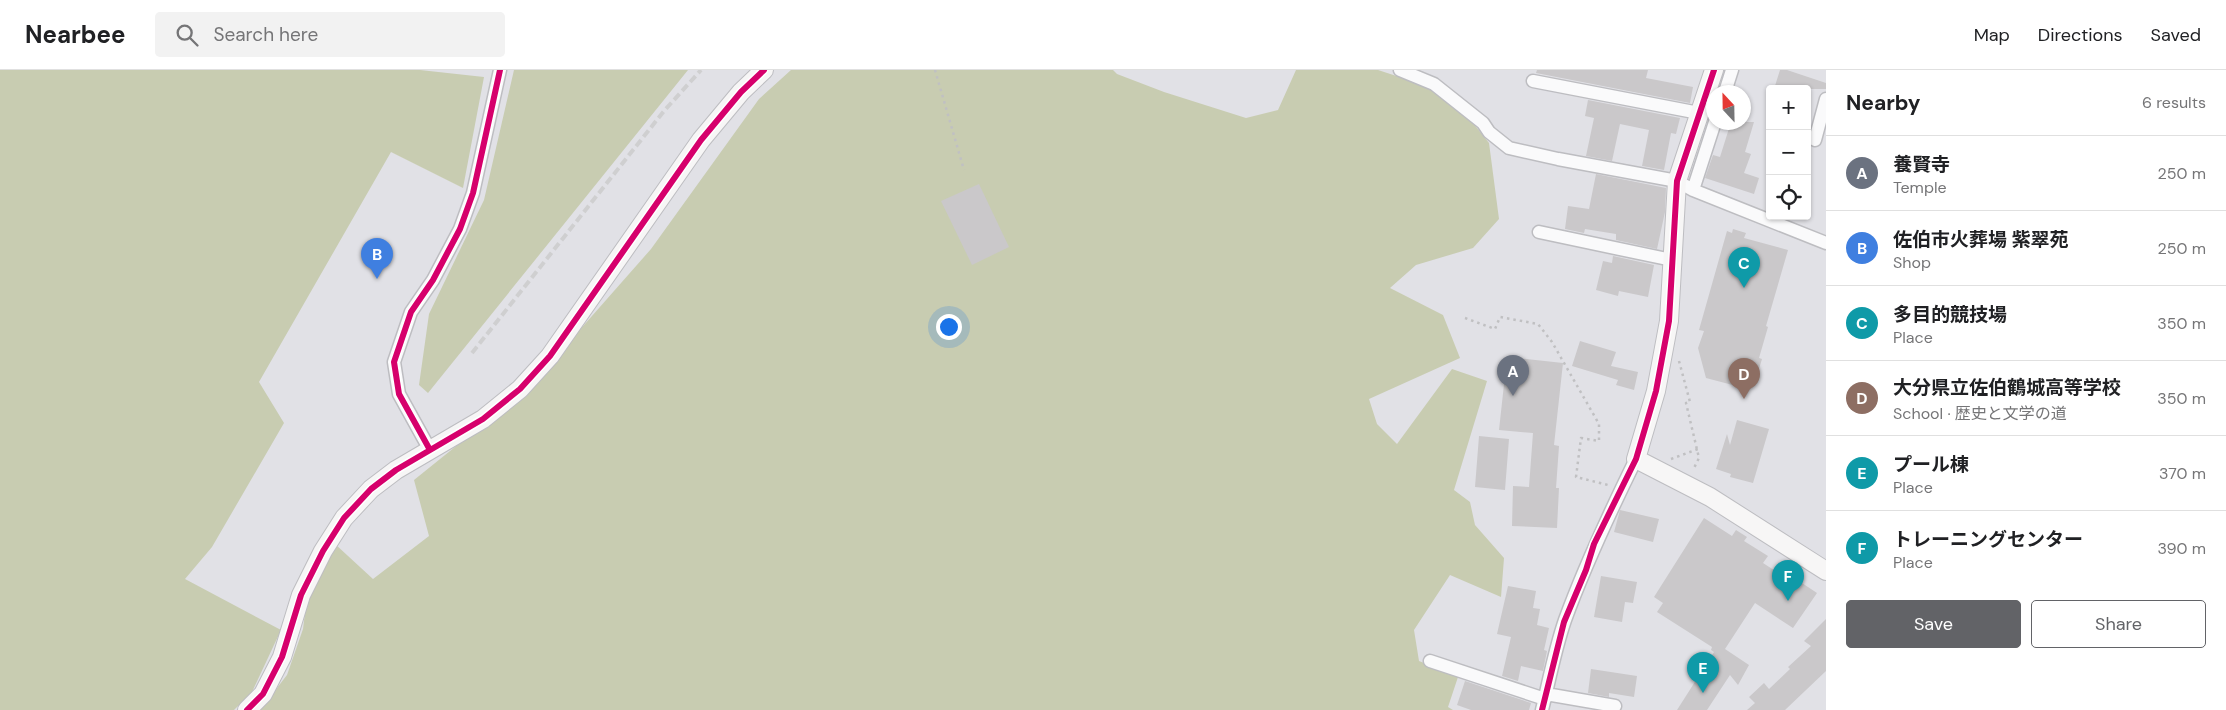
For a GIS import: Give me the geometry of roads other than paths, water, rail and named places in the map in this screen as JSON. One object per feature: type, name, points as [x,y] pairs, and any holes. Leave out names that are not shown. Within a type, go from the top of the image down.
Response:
[{"type":"street","points":[[430,450],[399,394],[394,362],[410,312],[433,280],[460,229],[473,193],[500,70]]},
{"type":"street","points":[[247,710],[263,694],[282,658],[301,594],[322,550],[344,518],[371,489],[430,450],[483,419],[520,389],[550,356],[701,140],[741,92],[764,70]]},
{"type":"street","points":[[1400,70],[1434,84],[1483,123],[1489,132],[1509,148],[1677,181],[1693,190],[1826,243]]},
{"type":"street","points":[[1545,701],[1564,622],[1586,570],[1594,544],[1636,458],[1656,391],[1668,320],[1677,181],[1714,70]]},
{"type":"street","points":[[1727,85],[1732,70]]},
{"type":"street","points":[[1533,80],[1699,113]]},
{"type":"street","points":[[1815,140],[1826,99]]},
{"type":"street","points":[[1693,190],[1712,130]]},
{"type":"street","points":[[1539,232],[1672,260]]},
{"type":"street","points":[[1636,458],[1710,497],[1826,571]]},
{"type":"street","points":[[1430,661],[1545,701],[1615,706]]},
{"type":"railway","points":[[472,353],[664,111],[701,70]]},
{"type":"place","name":"佐伯市火葬場 紫翠苑","points":[[377,279]]},
{"type":"place","name":"多目的競技場","points":[[1744,288]]},
{"type":"place","name":"養賢寺","points":[[1513,396]]},
{"type":"place","name":"大分県立佐伯鶴城高等学校","points":[[1744,399]]},
{"type":"place","name":"トレーニングセンター","points":[[1788,601]]},
{"type":"place","name":"プール棟","points":[[1703,693]]}]
